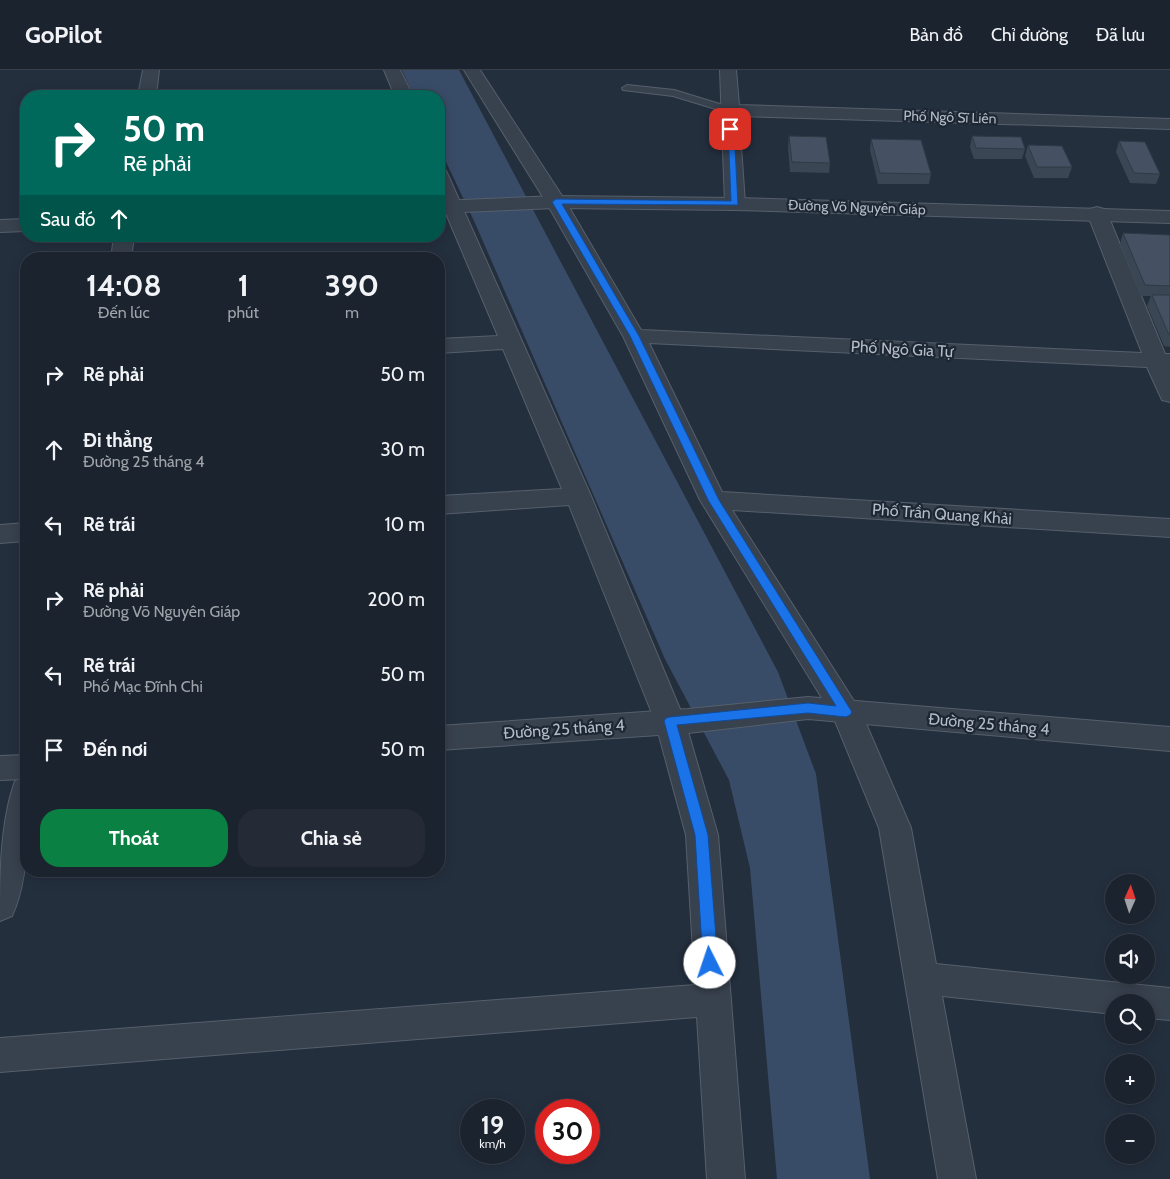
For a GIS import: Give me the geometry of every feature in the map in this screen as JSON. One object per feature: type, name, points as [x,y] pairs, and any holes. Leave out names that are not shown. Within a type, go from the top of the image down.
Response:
[{"type":"street","points":[[148,90],[151,70]]},
{"type":"street","points":[[392,70],[401,90]]},
{"type":"street","points":[[472,70],[550,202],[634,336],[714,500],[846,712],[895,828],[957,1179]]},
{"type":"street","points":[[728,70],[735,204]]},
{"type":"street","name":"Phố Ngô Sĩ Liên","points":[[729,110],[1170,124]]},
{"type":"street","points":[[445,189],[578,496],[679,721],[702,835],[726,1179]]},
{"type":"street","name":"Đường Võ Nguyên Giáp","points":[[452,207],[550,202],[735,204],[1097,213],[1170,217]]},
{"type":"street","points":[[1097,213],[1163,361],[1170,395]]},
{"type":"street","points":[[0,226],[20,225]]},
{"type":"street","name":"Phố Ngô Gia Tự","points":[[634,336],[1163,361]]},
{"type":"street","points":[[445,346],[512,342]]},
{"type":"street","points":[[445,505],[578,496]]},
{"type":"street","name":"Phố Trần Quang Khải","points":[[714,500],[1170,528]]},
{"type":"street","points":[[0,534],[20,532]]},
{"type":"street","name":"Đường 25 tháng 4","points":[[445,738],[679,721],[808,708],[1170,739]]},
{"type":"street","points":[[0,768],[20,767]]},
{"type":"street","points":[[0,906],[20,817]]},
{"type":"street","points":[[922,978],[1170,1004]]},
{"type":"street","points":[[0,1054],[713,1000]]},
{"type":"lane","points":[[628,88],[674,93],[729,110]]},
{"type":"water","points":[[402,70],[459,70],[778,672],[816,774],[870,1179],[777,1179],[750,868],[729,780],[665,659],[475,223],[445,160],[445,90],[411,90]]},
{"type":"building","points":[[789,136],[826,137],[830,163],[792,162]]},
{"type":"building","points":[[972,136],[1021,137],[1025,149],[976,148]]},
{"type":"building","points":[[871,139],[921,140],[931,174],[880,173]]},
{"type":"building","points":[[1119,141],[1145,142],[1160,174],[1134,173]]},
{"type":"building","points":[[1028,145],[1062,146],[1072,167],[1037,167]]},
{"type":"building","points":[[1123,233],[1170,235],[1170,286],[1145,285]]},
{"type":"building","points":[[1152,295],[1170,295],[1170,335],[1169,335]]},
{"type":"route","points":[[710,963],[702,835],[670,721],[688,721],[808,708],[846,712],[714,500],[634,336],[556,202],[735,204],[730,129]]}]
